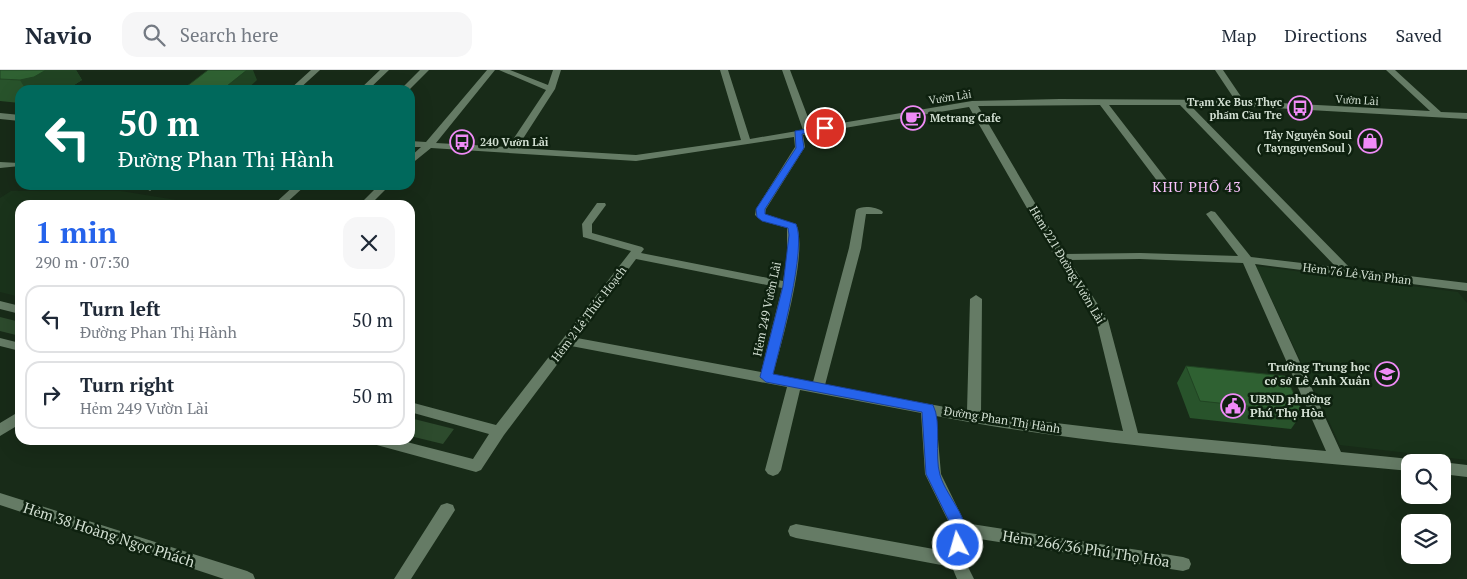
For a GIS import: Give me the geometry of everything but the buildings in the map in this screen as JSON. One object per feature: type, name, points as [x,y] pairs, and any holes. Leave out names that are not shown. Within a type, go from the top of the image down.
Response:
[{"type":"street","points":[[299,85],[316,70]]},
{"type":"street","points":[[368,85],[385,70]]},
{"type":"street","points":[[409,85],[425,70]]},
{"type":"street","points":[[415,158],[428,146],[491,70]]},
{"type":"street","points":[[502,70],[551,89]]},
{"type":"street","points":[[510,151],[551,89],[556,70]]},
{"type":"street","points":[[724,70],[746,142]]},
{"type":"street","points":[[786,70],[803,132]]},
{"type":"street","points":[[1219,70],[1241,103]]},
{"type":"street","points":[[1390,70],[1439,115]]},
{"type":"street","points":[[1102,102],[1165,184]]},
{"type":"street","name":"Vườn Lài","points":[[415,145],[636,158],[746,142],[972,104],[1102,102],[1241,103],[1467,116]]},
{"type":"street","points":[[1183,102],[1349,274]]},
{"type":"street","name":"Hẻm 221 Đường Vườn Lài","points":[[972,104],[1061,257],[1102,320],[1132,438]]},
{"type":"street","points":[[0,116],[15,118]]},
{"type":"street","name":"Hẻm 249 Vườn Lài","points":[[766,377],[788,286],[794,235],[792,226],[766,219],[760,215],[760,209],[800,148],[803,132]]},
{"type":"street","points":[[0,165],[15,165]]},
{"type":"street","points":[[284,200],[295,190]]},
{"type":"street","points":[[369,200],[380,190]]},
{"type":"street","name":"Hẻm 2 Lê Thúc Hoạch","points":[[397,445],[476,466],[499,431],[570,341],[638,249],[588,235],[585,231],[587,224],[602,204]]},
{"type":"street","points":[[818,387],[855,248],[862,210],[878,212]]},
{"type":"street","points":[[1211,214],[1247,260],[1338,459]]},
{"type":"street","points":[[634,256],[788,286]]},
{"type":"street","name":"Hẻm 76 Lê Văn Phan","points":[[1061,257],[1140,256],[1247,260],[1467,287]]},
{"type":"street","points":[[974,418],[976,299]]},
{"type":"street","points":[[0,305],[15,309]]},
{"type":"street","name":"Đường Phan Thị Hành","points":[[570,341],[974,418],[1132,438],[1401,464]]},
{"type":"street","points":[[0,342],[15,346]]},
{"type":"street","points":[[773,470],[795,383]]},
{"type":"street","points":[[415,408],[499,431]]},
{"type":"street","points":[[928,408],[933,474],[960,529],[957,561],[966,579]]},
{"type":"street","points":[[0,432],[15,420]]},
{"type":"street","points":[[1451,469],[1467,470]]},
{"type":"street","name":"Hẻm 38 Hoàng Ngọc Phách","points":[[0,499],[247,579]]},
{"type":"street","points":[[402,579],[447,510]]},
{"type":"street","name":"Hẻm 266/36 Phú Thọ Hòa","points":[[960,529],[1182,564]]},
{"type":"street","points":[[796,531],[957,561]]},
{"type":"shaded area","points":[[11,191],[121,191],[176,200],[15,200],[15,296],[0,292],[0,198]]},
{"type":"shaded area","name":"Trường Trung học cơ sở Lê Anh Xuân","points":[[1256,266],[1458,292],[1467,303],[1467,460],[1451,458],[1451,454],[1416,454],[1340,445]]},
{"type":"shaded area","points":[[0,317],[15,321],[15,335],[0,331]]},
{"type":"shaded area","points":[[415,419],[454,429],[443,444],[415,437]]},
{"type":"place","name":"Trạm Xe Bus Thực phẩm Cầu Tre","points":[[1300,108]]},
{"type":"place","name":"Metrang Cafe","points":[[913,118]]},
{"type":"place","name":"Tây Nguyên Soul ( TaynguyenSoul )","points":[[1370,141]]},
{"type":"place","name":"240 Vườn Lài","points":[[462,142]]},
{"type":"place","name":"Trường Trung học cơ sở Lê Anh Xuân","points":[[1387,374]]},
{"type":"place","name":"UBND phường Phú Thọ Hòa","points":[[1233,406]]},
{"type":"district","name":"KHU PHỐ 43","points":[[1197,187]]},
{"type":"route","points":[[825,128],[798,132],[800,148],[760,209],[760,215],[766,219],[790,224],[794,235],[788,286],[766,377],[928,408],[933,474],[960,529],[958,545]]}]
